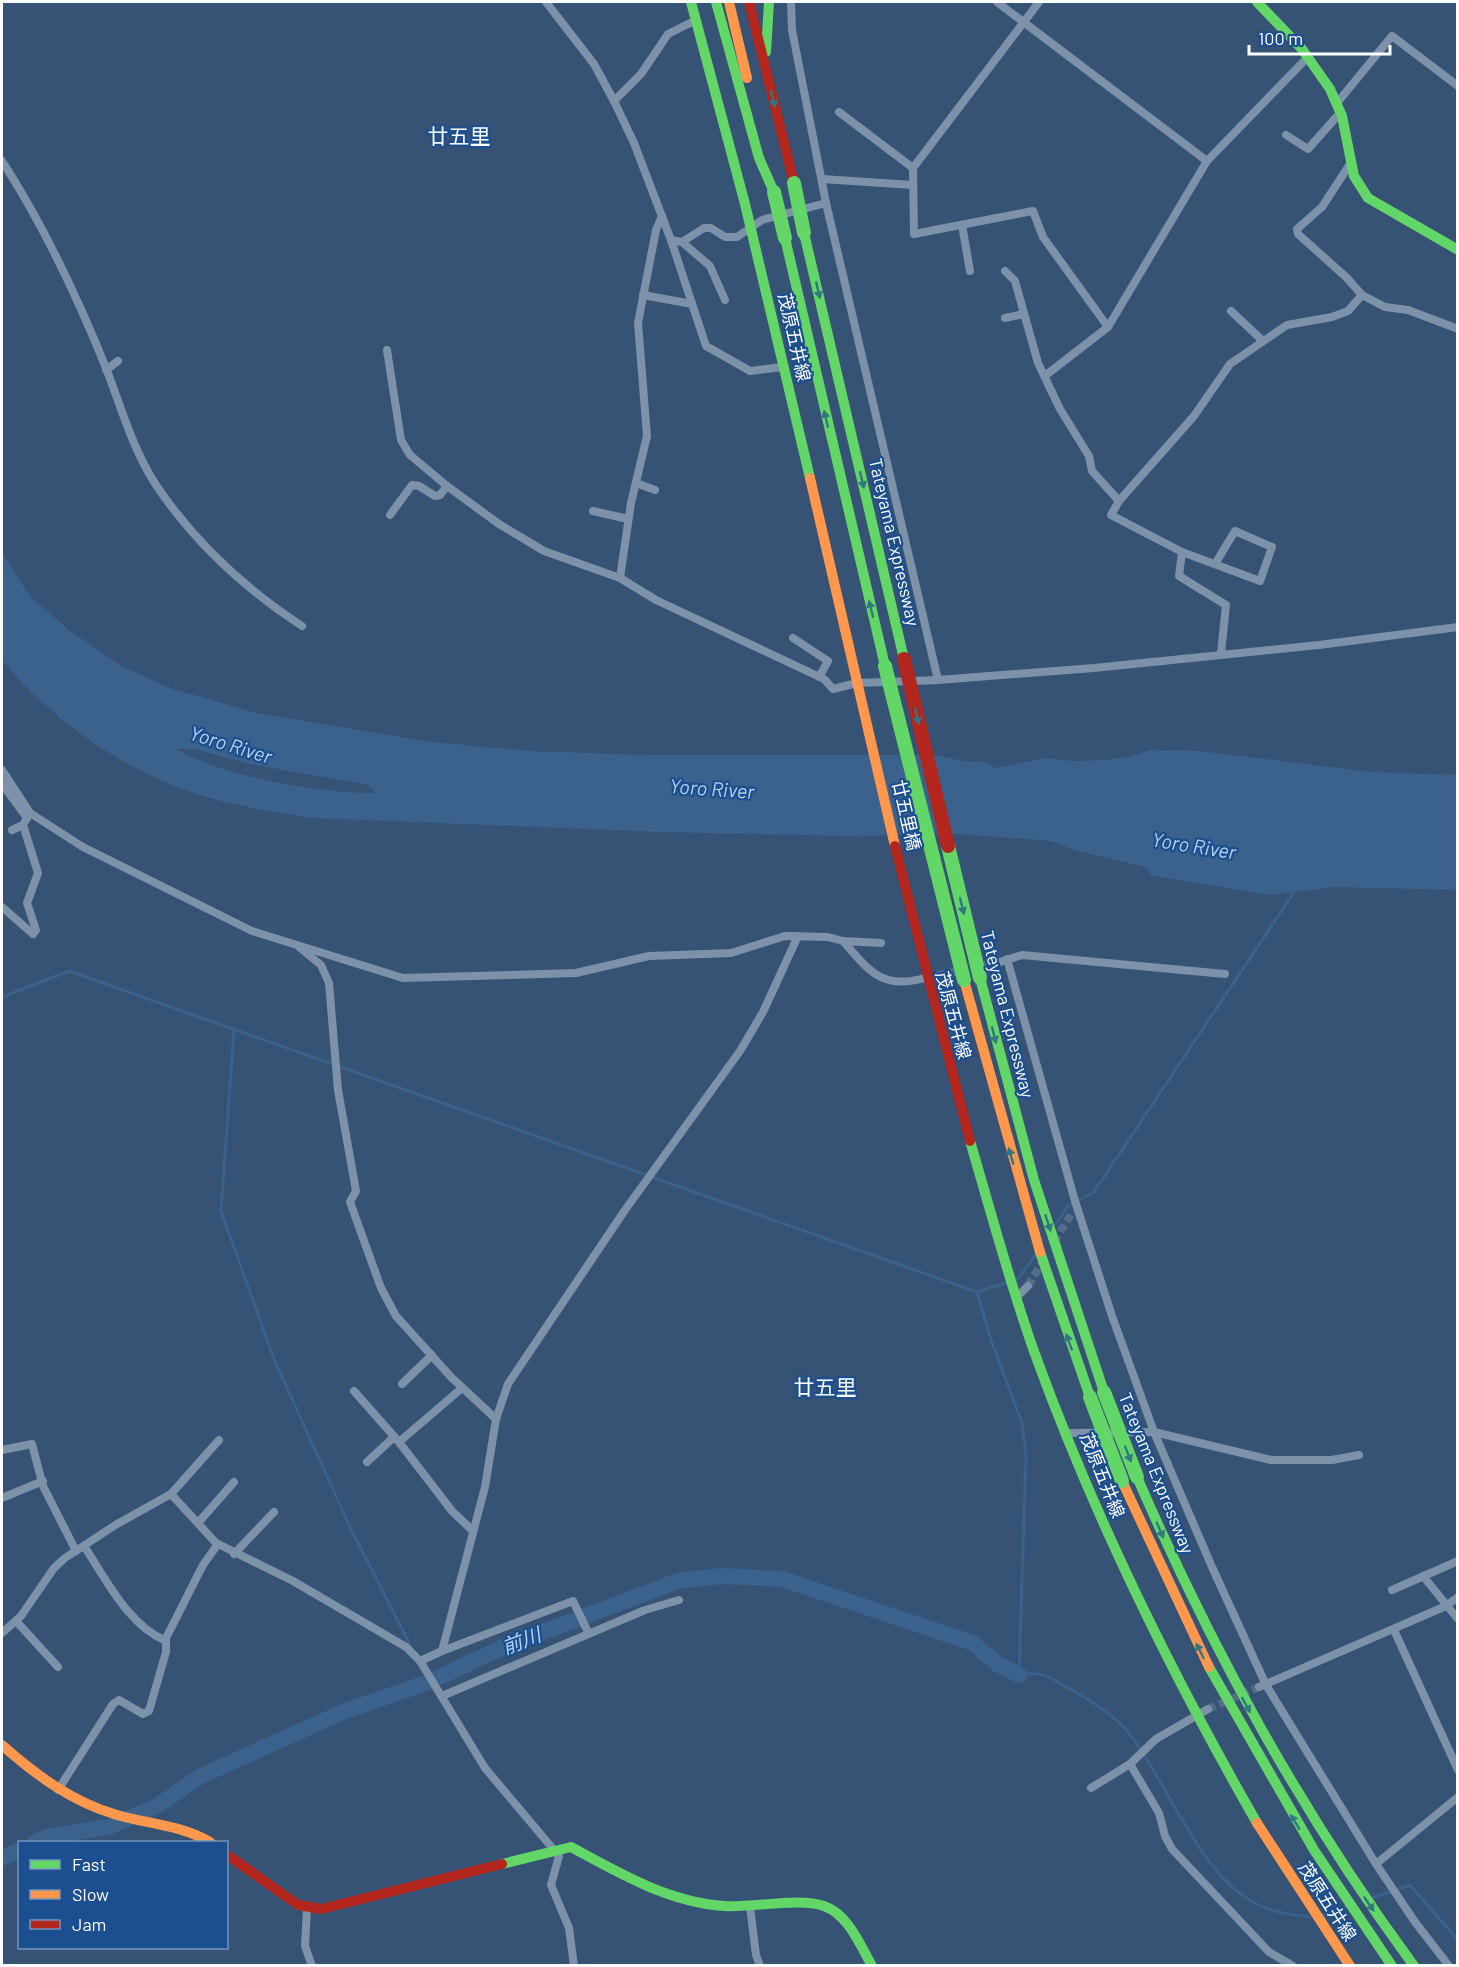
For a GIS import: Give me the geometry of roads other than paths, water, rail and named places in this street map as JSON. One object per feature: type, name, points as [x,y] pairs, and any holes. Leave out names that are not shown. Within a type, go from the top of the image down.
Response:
[{"type":"main road","name":"茂原五井線","points":[[691,2],[751,228],[857,683]]},
{"type":"main road","points":[[716,2],[759,159],[774,192]]},
{"type":"main road","name":"Tateyama Expressway","points":[[729,2],[885,666],[964,980],[1019,1186],[1065,1332],[1122,1481],[1170,1591],[1233,1716],[1268,1779],[1338,1888],[1392,1965]]},
{"type":"main road","name":"Tateyama Expressway","points":[[749,2],[794,183],[980,978],[1034,1180],[1104,1392],[1137,1476],[1185,1586],[1232,1679],[1282,1769],[1350,1878],[1414,1965]]},
{"type":"main road","points":[[764,62],[768,2]]},
{"type":"main road","points":[[1257,2],[1307,58],[1339,108],[1354,180],[1368,198],[1458,250]]},
{"type":"main road","name":"廿五里橋","points":[[857,683],[921,956]]},
{"type":"main road","name":"茂原五井線","points":[[921,956],[972,1150],[1040,1368],[1118,1560],[1305,1902],[1350,1965]]},
{"type":"main road","points":[[2,1745],[30,1771],[80,1802],[116,1814],[179,1828],[208,1841]]},
{"type":"main road","points":[[228,1855],[281,1895],[307,1908],[348,1904],[385,1892],[571,1847],[626,1877],[700,1903],[750,1907],[807,1903],[825,1906],[837,1915],[850,1930],[872,1965]]},
{"type":"street","points":[[546,2],[594,64],[630,134],[671,240],[706,346],[750,371],[783,367]]},
{"type":"street","points":[[790,2],[792,30],[826,203],[938,680]]},
{"type":"street","points":[[997,2],[1207,161]]},
{"type":"street","points":[[1039,2],[913,168],[914,234],[1033,212],[1043,237],[1108,327]]},
{"type":"street","points":[[614,101],[641,74],[668,34],[696,20]]},
{"type":"street","points":[[1286,135],[1308,149],[1392,36],[1458,86]]},
{"type":"street","points":[[1046,375],[1108,327],[1207,161],[1307,58]]},
{"type":"street","points":[[839,112],[913,168]]},
{"type":"street","points":[[2,161],[57,256],[150,474],[177,513],[225,568],[268,604],[302,626]]},
{"type":"street","points":[[1350,164],[1322,207],[1296,229],[1362,295],[1385,307],[1408,310],[1458,329]]},
{"type":"street","points":[[822,179],[913,185]]},
{"type":"street","points":[[682,242],[704,228],[711,228],[732,238],[762,220],[826,203]]},
{"type":"street","points":[[620,578],[628,519],[647,436],[638,323],[656,230],[662,216]]},
{"type":"street","points":[[962,225],[970,271]]},
{"type":"street","points":[[671,240],[682,242],[710,266],[725,300]]},
{"type":"street","points":[[1005,271],[1015,281],[1038,363],[1046,375],[1060,409],[1089,456],[1092,471],[1119,501]]},
{"type":"street","points":[[642,295],[692,304]]},
{"type":"street","points":[[1215,564],[1235,531],[1272,547],[1260,581],[1182,552],[1111,515],[1119,501],[1194,416],[1230,363],[1287,325],[1332,317],[1348,311],[1362,295]]},
{"type":"street","points":[[1231,311],[1263,341]]},
{"type":"street","points":[[1005,318],[1024,314]]},
{"type":"street","points":[[387,350],[401,440],[410,455],[447,486],[499,524],[544,551],[620,578],[656,600],[819,676],[833,689],[857,683],[938,680],[1094,668],[1221,653],[1319,645],[1458,627]]},
{"type":"street","points":[[106,370],[118,361]]},
{"type":"street","points":[[636,483],[655,490]]},
{"type":"street","points":[[390,515],[412,486],[419,486],[435,496],[440,495],[447,486]]},
{"type":"street","points":[[593,511],[628,519]]},
{"type":"street","points":[[1182,552],[1179,576],[1226,604],[1221,653]]},
{"type":"street","points":[[793,638],[828,661],[819,676]]},
{"type":"street","points":[[2,770],[27,818],[38,873],[27,903],[36,930],[33,934],[2,907]]},
{"type":"street","points":[[2,784],[27,818],[252,931],[392,975],[423,978],[576,973],[649,956],[731,953],[774,939],[798,936],[881,943]]},
{"type":"street","points":[[12,830],[27,818]]},
{"type":"street","points":[[442,1651],[485,1487],[496,1419],[508,1383],[625,1209],[740,1051],[763,1012],[798,936]]},
{"type":"street","points":[[843,941],[872,974],[890,982],[925,978]]},
{"type":"street","points":[[296,945],[321,965],[329,983],[338,1090],[356,1191],[350,1202],[386,1297],[396,1316],[462,1388],[496,1419]]},
{"type":"street","points":[[1226,974],[1022,955],[1003,960],[1075,1209],[1112,1316],[1154,1432],[1263,1686],[1376,1864],[1415,1922],[1449,1965]]},
{"type":"street","points":[[1017,1297],[1028,1286]]},
{"type":"street","points":[[402,1384],[432,1355]]},
{"type":"street","points":[[367,1462],[462,1388]]},
{"type":"street","points":[[354,1391],[397,1439],[452,1511],[473,1531]]},
{"type":"street","points":[[1067,1433],[1154,1432],[1271,1460],[1332,1460],[1359,1455]]},
{"type":"street","points":[[2,1633],[16,1621],[46,1583],[54,1568],[80,1548],[171,1494],[219,1440]]},
{"type":"street","points":[[2,1450],[32,1444],[43,1481],[80,1548],[132,1614],[150,1632],[166,1641]]},
{"type":"street","points":[[2,1498],[43,1481]]},
{"type":"street","points":[[198,1523],[234,1482]]},
{"type":"street","points":[[171,1494],[218,1544],[234,1554],[293,1581],[399,1642],[420,1661],[485,1768],[559,1856],[551,1885],[569,1928],[574,1965]]},
{"type":"street","points":[[234,1554],[274,1512]]},
{"type":"street","points":[[58,1790],[113,1704],[119,1700],[143,1714],[149,1711],[166,1652],[166,1641],[203,1565],[218,1544]]},
{"type":"street","points":[[1392,1590],[1458,1561]]},
{"type":"street","points":[[1423,1576],[1458,1619]]},
{"type":"street","points":[[1263,1686],[1394,1630],[1446,1606],[1458,1597]]},
{"type":"street","points":[[442,1696],[645,1610],[679,1600]]},
{"type":"street","points":[[420,1661],[573,1601],[588,1632]]},
{"type":"street","points":[[16,1621],[58,1667]]},
{"type":"street","points":[[1394,1630],[1458,1770]]},
{"type":"street","points":[[1091,1788],[1130,1764],[1155,1739],[1202,1713]]},
{"type":"street","points":[[1130,1764],[1159,1813],[1165,1836],[1172,1849],[1269,1952],[1293,1965]]},
{"type":"street","points":[[1376,1864],[1458,1797]]},
{"type":"street","points":[[750,1907],[756,1955],[760,1965]]},
{"type":"street","points":[[307,1908],[305,1946],[312,1965]]},
{"type":"water","name":"Yoro River","points":[[2,553],[30,596],[69,630],[123,667],[173,689],[256,713],[424,741],[529,751],[649,755],[933,755],[969,762],[982,761],[996,768],[1045,758],[1074,761],[1104,760],[1130,757],[1150,750],[1199,751],[1373,772],[1457,775],[1457,890],[1334,887],[1271,895],[1152,876],[1145,867],[1074,850],[1051,841],[959,834],[849,836],[660,832],[298,816],[196,794],[141,771],[65,722],[21,682],[2,660]],"holes":[[[176,749],[198,750],[250,764],[368,785],[375,793],[327,790],[272,782],[219,768]]]},
{"type":"waterway","points":[[1055,1225],[1069,1205],[1094,1192],[1296,889]]},
{"type":"waterway","points":[[2,997],[69,971],[977,1292],[1009,1282]]},
{"type":"waterway","points":[[234,1030],[221,1211],[274,1359],[349,1525],[411,1647]]},
{"type":"waterway","points":[[1015,1280],[1019,1278],[1035,1255]]},
{"type":"waterway","points":[[977,1292],[991,1340],[1022,1423],[1026,1455],[1019,1675],[1035,1674],[1051,1678],[1093,1703],[1122,1725],[1156,1774],[1199,1847],[1232,1887],[1251,1901],[1266,1908],[1312,1917]]},
{"type":"waterway","name":"前川","points":[[38,1841],[50,1836],[109,1827],[157,1806],[201,1776],[345,1711],[429,1682],[501,1648],[678,1581],[721,1576],[782,1579],[973,1643],[997,1664],[1019,1675]]},
{"type":"waterway","name":"前川","points":[[2,1858],[18,1851]]},
{"type":"waterway","points":[[1372,1898],[1410,1885],[1458,1940]]},
{"type":"waterway","points":[[1319,1917],[1346,1907]]},
{"type":"tunnel","points":[[925,978],[1000,962]]},
{"type":"tunnel","points":[[1054,1242],[1073,1211]]},
{"type":"tunnel","points":[[1028,1286],[1043,1261]]},
{"type":"tunnel","points":[[1208,1709],[1259,1687]]},
{"type":"district","name":"廿五里","points":[[459,135]]},
{"type":"district","name":"廿五里","points":[[825,1386]]}]
